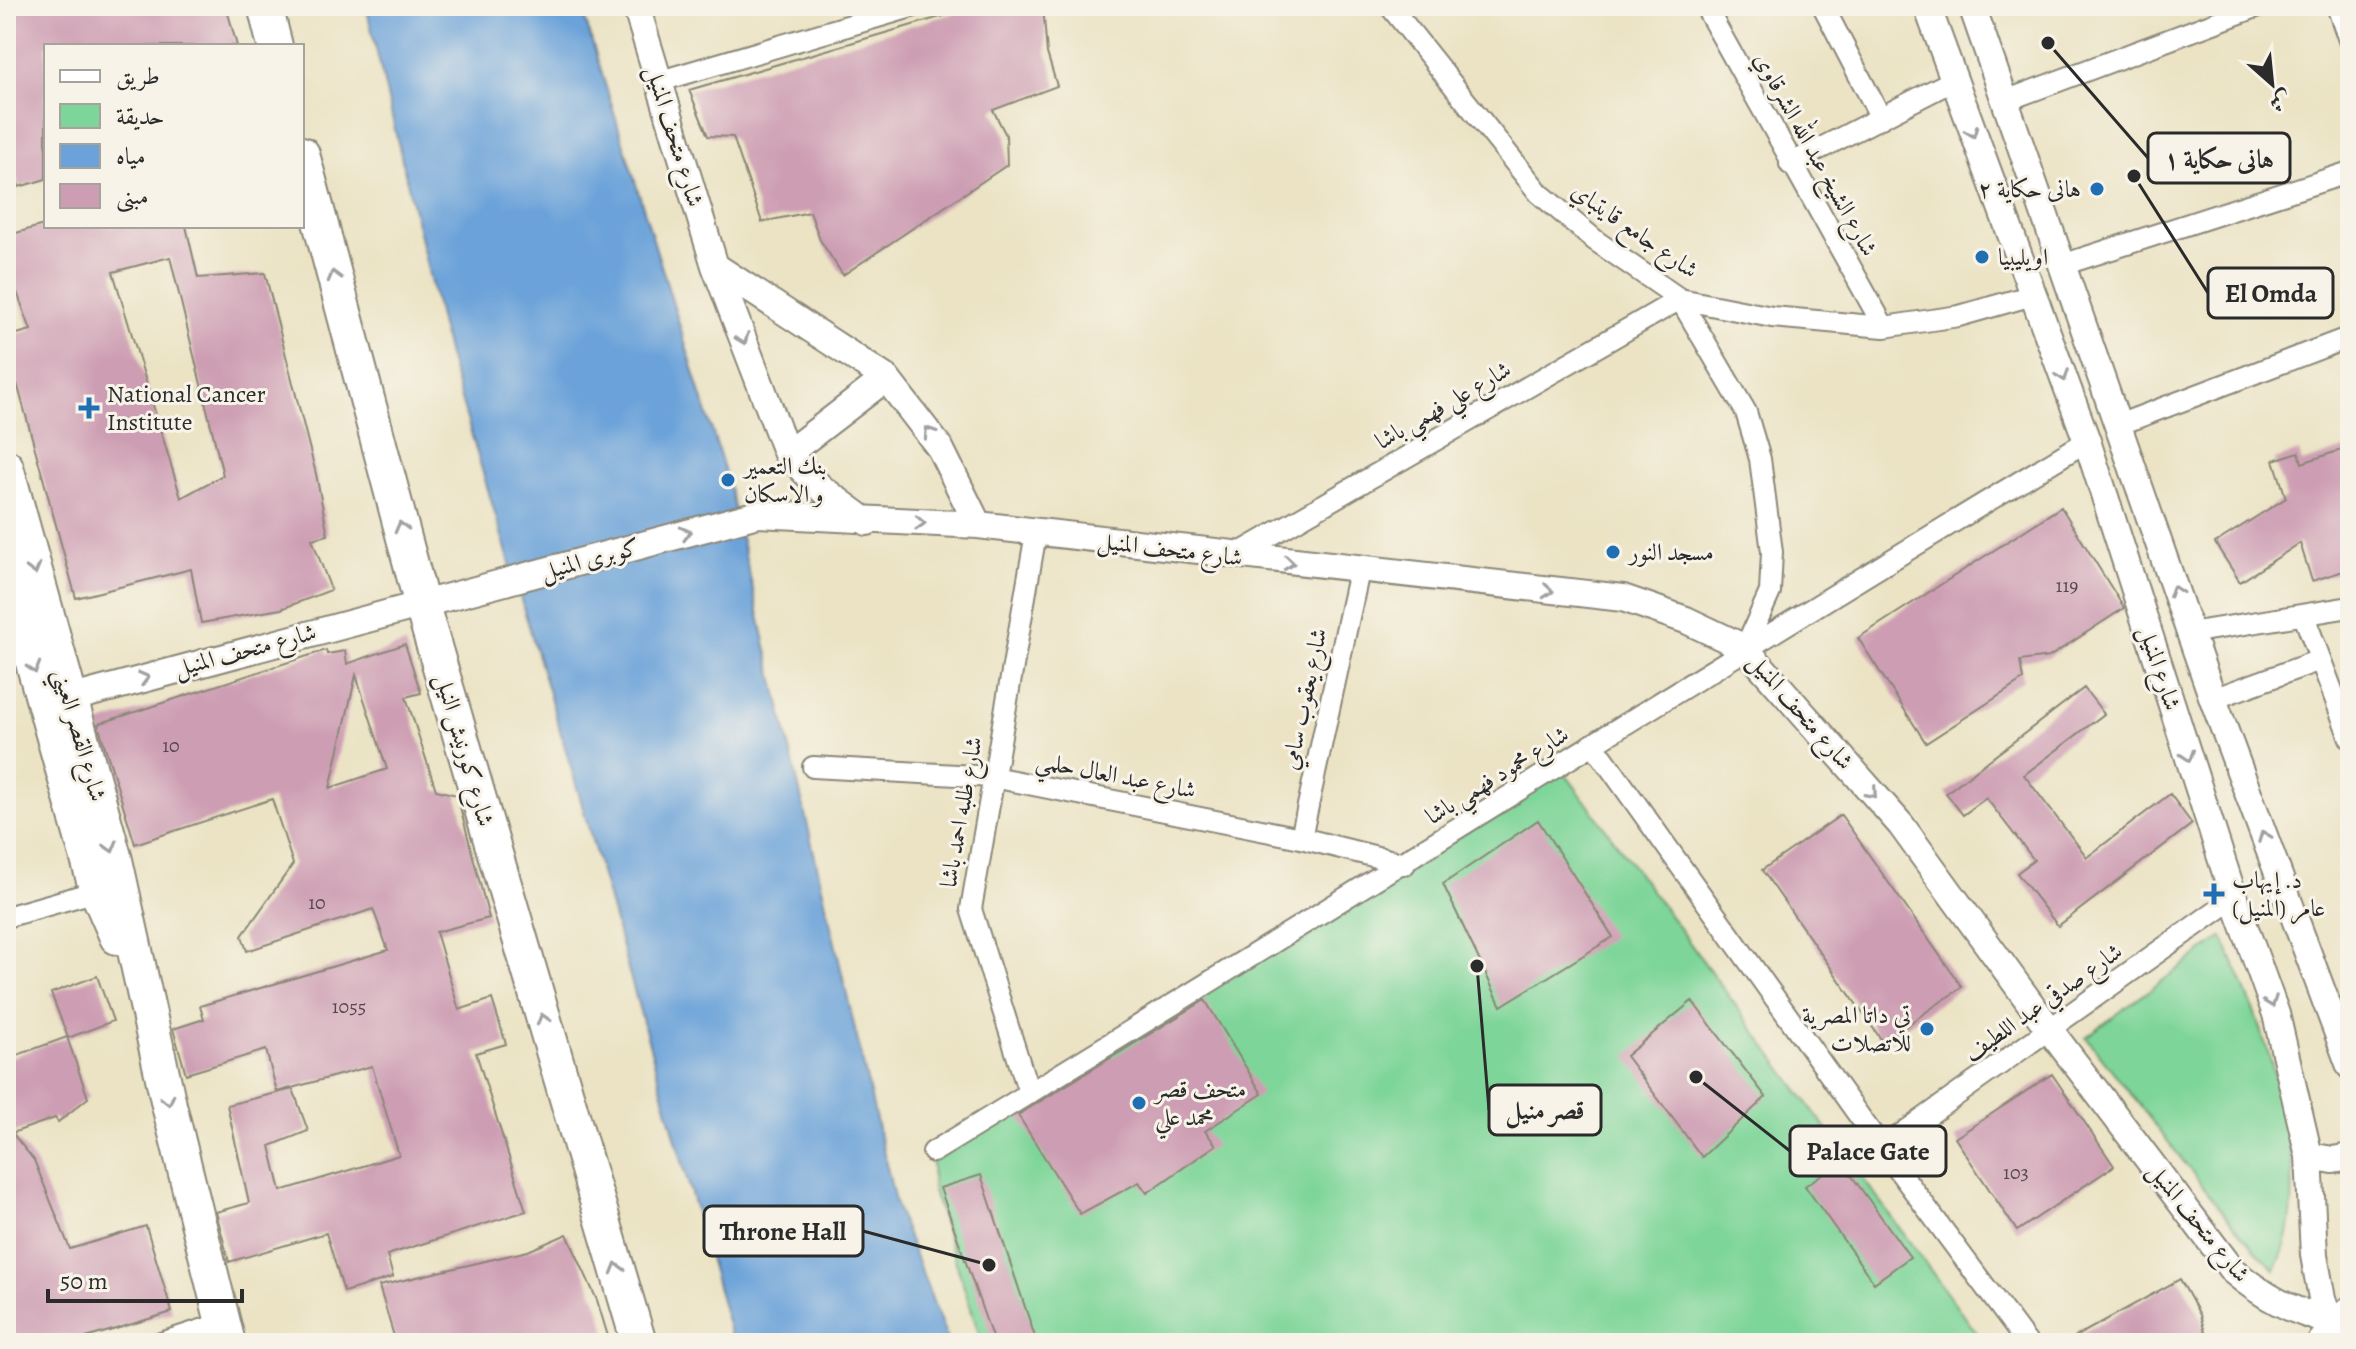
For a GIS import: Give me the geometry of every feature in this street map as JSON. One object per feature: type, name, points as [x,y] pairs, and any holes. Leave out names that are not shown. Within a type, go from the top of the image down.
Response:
[{"type":"highway","points":[[265,6],[274,44]]},
{"type":"highway","name":"شارع كورنيش النيل","points":[[304,162],[421,602],[639,1343]]},
{"type":"highway","name":"شارع القصر العيني","points":[[6,467],[115,860],[146,1005],[225,1333]]},
{"type":"highway","name":"شارع القصر العيني","points":[[6,568],[97,891],[146,1005]]},
{"type":"street","name":"شارع متحف المنيل","points":[[636,6],[715,266],[787,454],[821,488],[867,522]]},
{"type":"street","points":[[657,82],[915,6]]},
{"type":"street","name":"شارع جامع قايتباي","points":[[1390,6],[1539,193],[1596,241],[1680,299],[1772,317],[1884,327],[1959,316],[2033,295]]},
{"type":"street","name":"شارع الشيخ عبد الله الشرقاوي","points":[[1705,6],[1790,164],[1884,327]]},
{"type":"street","points":[[1823,6],[1881,118]]},
{"type":"street","name":"شارع المنيل","points":[[1927,6],[1952,81],[2087,441],[2234,898],[2276,1014],[2309,1156],[2314,1255],[2335,1330]]},
{"type":"street","name":"شارع المنيل","points":[[1972,6],[2189,633],[2350,1066]]},
{"type":"street","points":[[2005,101],[2259,6]]},
{"type":"street","points":[[2337,6],[2349,34]]},
{"type":"street","points":[[1790,164],[1952,81]]},
{"type":"street","points":[[2062,265],[2350,172]]},
{"type":"street","points":[[715,266],[886,378],[940,448],[978,525]]},
{"type":"street","points":[[1680,299],[1746,412],[1760,459],[1772,552],[1770,592],[1745,648]]},
{"type":"street","name":"شارع علي فهمي باشا","points":[[1233,557],[1680,299]]},
{"type":"street","points":[[2118,425],[2350,337]]},
{"type":"street","points":[[787,454],[886,378]]},
{"type":"street","name":"شارع محمود فهمي باشا","points":[[933,1152],[1405,864],[1745,648],[2087,441]]},
{"type":"street","name":"شارع متحف المنيل","points":[[758,514],[867,522],[978,525],[1233,557],[1623,598],[1686,620],[1745,648],[1901,825],[2049,1029],[2233,1271],[2272,1300],[2335,1330]]},
{"type":"street","name":"كوبرى المنيل","points":[[421,602],[758,514]]},
{"type":"street","name":"شارع طلبه احمد باشا","points":[[1029,1093],[971,909],[1036,533]]},
{"type":"street","name":"شارع يعقوب سامي","points":[[1301,838],[1359,571]]},
{"type":"street","name":"شارع متحف المنيل","points":[[69,699],[421,602]]},
{"type":"street","points":[[2189,633],[2350,607]]},
{"type":"street","points":[[2304,616],[2350,738]]},
{"type":"street","points":[[2213,699],[2320,660]]},
{"type":"street","points":[[1594,745],[1882,1148],[2027,1343]]},
{"type":"street","name":"شارع عبد العال حلمي","points":[[813,767],[993,777],[1301,838],[1405,864]]},
{"type":"street","points":[[6,917],[97,891]]},
{"type":"street","name":"شارع صدقي عبد اللطيف","points":[[1882,1148],[2234,898]]},
{"type":"street","points":[[2309,1156],[2333,1160],[2350,1157]]},
{"type":"street","points":[[161,1343],[225,1333]]},
{"type":"green space","points":[[1564,772],[1984,1343],[982,1343],[933,1191],[932,1159]]},
{"type":"green space","points":[[2222,937],[2269,1056],[2282,1102],[2290,1148],[2292,1193],[2288,1234],[2275,1270],[2242,1236],[2086,1037]]},
{"type":"water","points":[[366,6],[581,6],[728,482],[896,1206],[949,1343],[733,1343],[579,794],[448,356]]},
{"type":"building","points":[[13,6],[226,6],[236,44],[44,44],[44,180],[19,187],[6,141],[6,37]]},
{"type":"building","points":[[978,6],[1043,6],[1047,53],[1057,86],[993,110],[1006,135],[1007,165],[843,275],[820,240],[810,212],[762,222],[733,137],[708,136],[689,90]]},
{"type":"building","name":"National Cancer Institute","points":[[40,226],[186,228],[198,278],[265,273],[316,474],[328,535],[312,539],[331,590],[281,609],[201,623],[191,569],[76,598],[6,343],[6,337],[31,330],[6,262],[6,236]],"holes":[[[170,257],[223,475],[181,498],[113,272]]]},
{"type":"building","points":[[2350,447],[2350,569],[2312,581],[2300,543],[2240,582],[2215,543],[2286,498],[2274,460],[2299,452],[2302,463]]},
{"type":"building","points":[[2061,507],[2124,608],[2049,657],[2020,661],[2023,680],[1926,743],[1858,638]]},
{"type":"building","points":[[405,644],[421,693],[406,697],[436,790],[457,795],[489,918],[436,932],[459,1010],[492,999],[506,1044],[476,1053],[526,1211],[387,1255],[393,1277],[344,1292],[326,1233],[229,1262],[216,1212],[249,1203],[227,1105],[293,1089],[308,1131],[270,1146],[281,1191],[399,1155],[372,1066],[277,1092],[266,1050],[186,1074],[173,1029],[204,1019],[200,1006],[388,950],[373,909],[247,951],[242,936],[293,864],[272,799],[135,844],[98,724],[326,650],[327,654],[345,651],[347,664]],"holes":[[[356,675],[387,769],[330,788]]]},
{"type":"building","points":[[2084,688],[2104,714],[2024,775],[2087,857],[2170,794],[2192,824],[2058,926],[2017,873],[2034,860],[1986,798],[1963,815],[1946,793]]},
{"type":"building","points":[[1841,815],[1962,987],[1883,1042],[1762,870]]},
{"type":"building","points":[[1538,820],[1613,937],[1501,1006],[1443,884]]},
{"type":"building","points":[[97,976],[113,1021],[68,1038],[51,993]]},
{"type":"building","name":"متحف قصر محمد علي","points":[[1205,1000],[1262,1094],[1205,1131],[1216,1145],[1147,1193],[1139,1182],[1080,1214],[1018,1115]]},
{"type":"building","points":[[1692,1001],[1766,1097],[1702,1157],[1626,1056]]},
{"type":"building","points":[[67,1037],[88,1098],[58,1122],[55,1118],[12,1133],[34,1160],[70,1249],[146,1226],[172,1312],[86,1338],[88,1343],[10,1343],[6,1332],[6,1059]]},
{"type":"building","points":[[2052,1074],[2114,1166],[2017,1231],[1955,1138]]},
{"type":"building","points":[[1841,1161],[1910,1257],[1874,1283],[1805,1186]]},
{"type":"building","points":[[981,1175],[1037,1343],[994,1343],[940,1188]]},
{"type":"building","points":[[567,1234],[597,1300],[610,1343],[396,1343],[379,1286],[528,1251]]},
{"type":"building","points":[[2180,1279],[2200,1315],[2208,1343],[2064,1343]]},
{"type":"place","name":"هانى حكاية ١","points":[[2048,43]]},
{"type":"place","name":"El Omda","points":[[2134,176]]},
{"type":"place","name":"هانى حكاية ٢","points":[[2097,189]]},
{"type":"place","name":"اويليبيا","points":[[1982,257]]},
{"type":"place","name":"National Cancer Institute","points":[[89,408]]},
{"type":"place","name":"بنك التعمير و الاسكان","points":[[728,480]]},
{"type":"place","name":"مسجد النور","points":[[1613,552]]},
{"type":"place","name":"د. إيهاب عامر (المنيل)","points":[[2214,894]]},
{"type":"place","name":"قصر منيل","points":[[1477,966]]},
{"type":"place","name":"تي داتا المصرية للاتصلات","points":[[1927,1029]]},
{"type":"place","name":"Palace Gate","points":[[1696,1077]]},
{"type":"place","name":"متحف قصر محمد علي","points":[[1139,1103]]},
{"type":"place","name":"Throne Hall","points":[[989,1265]]}]
